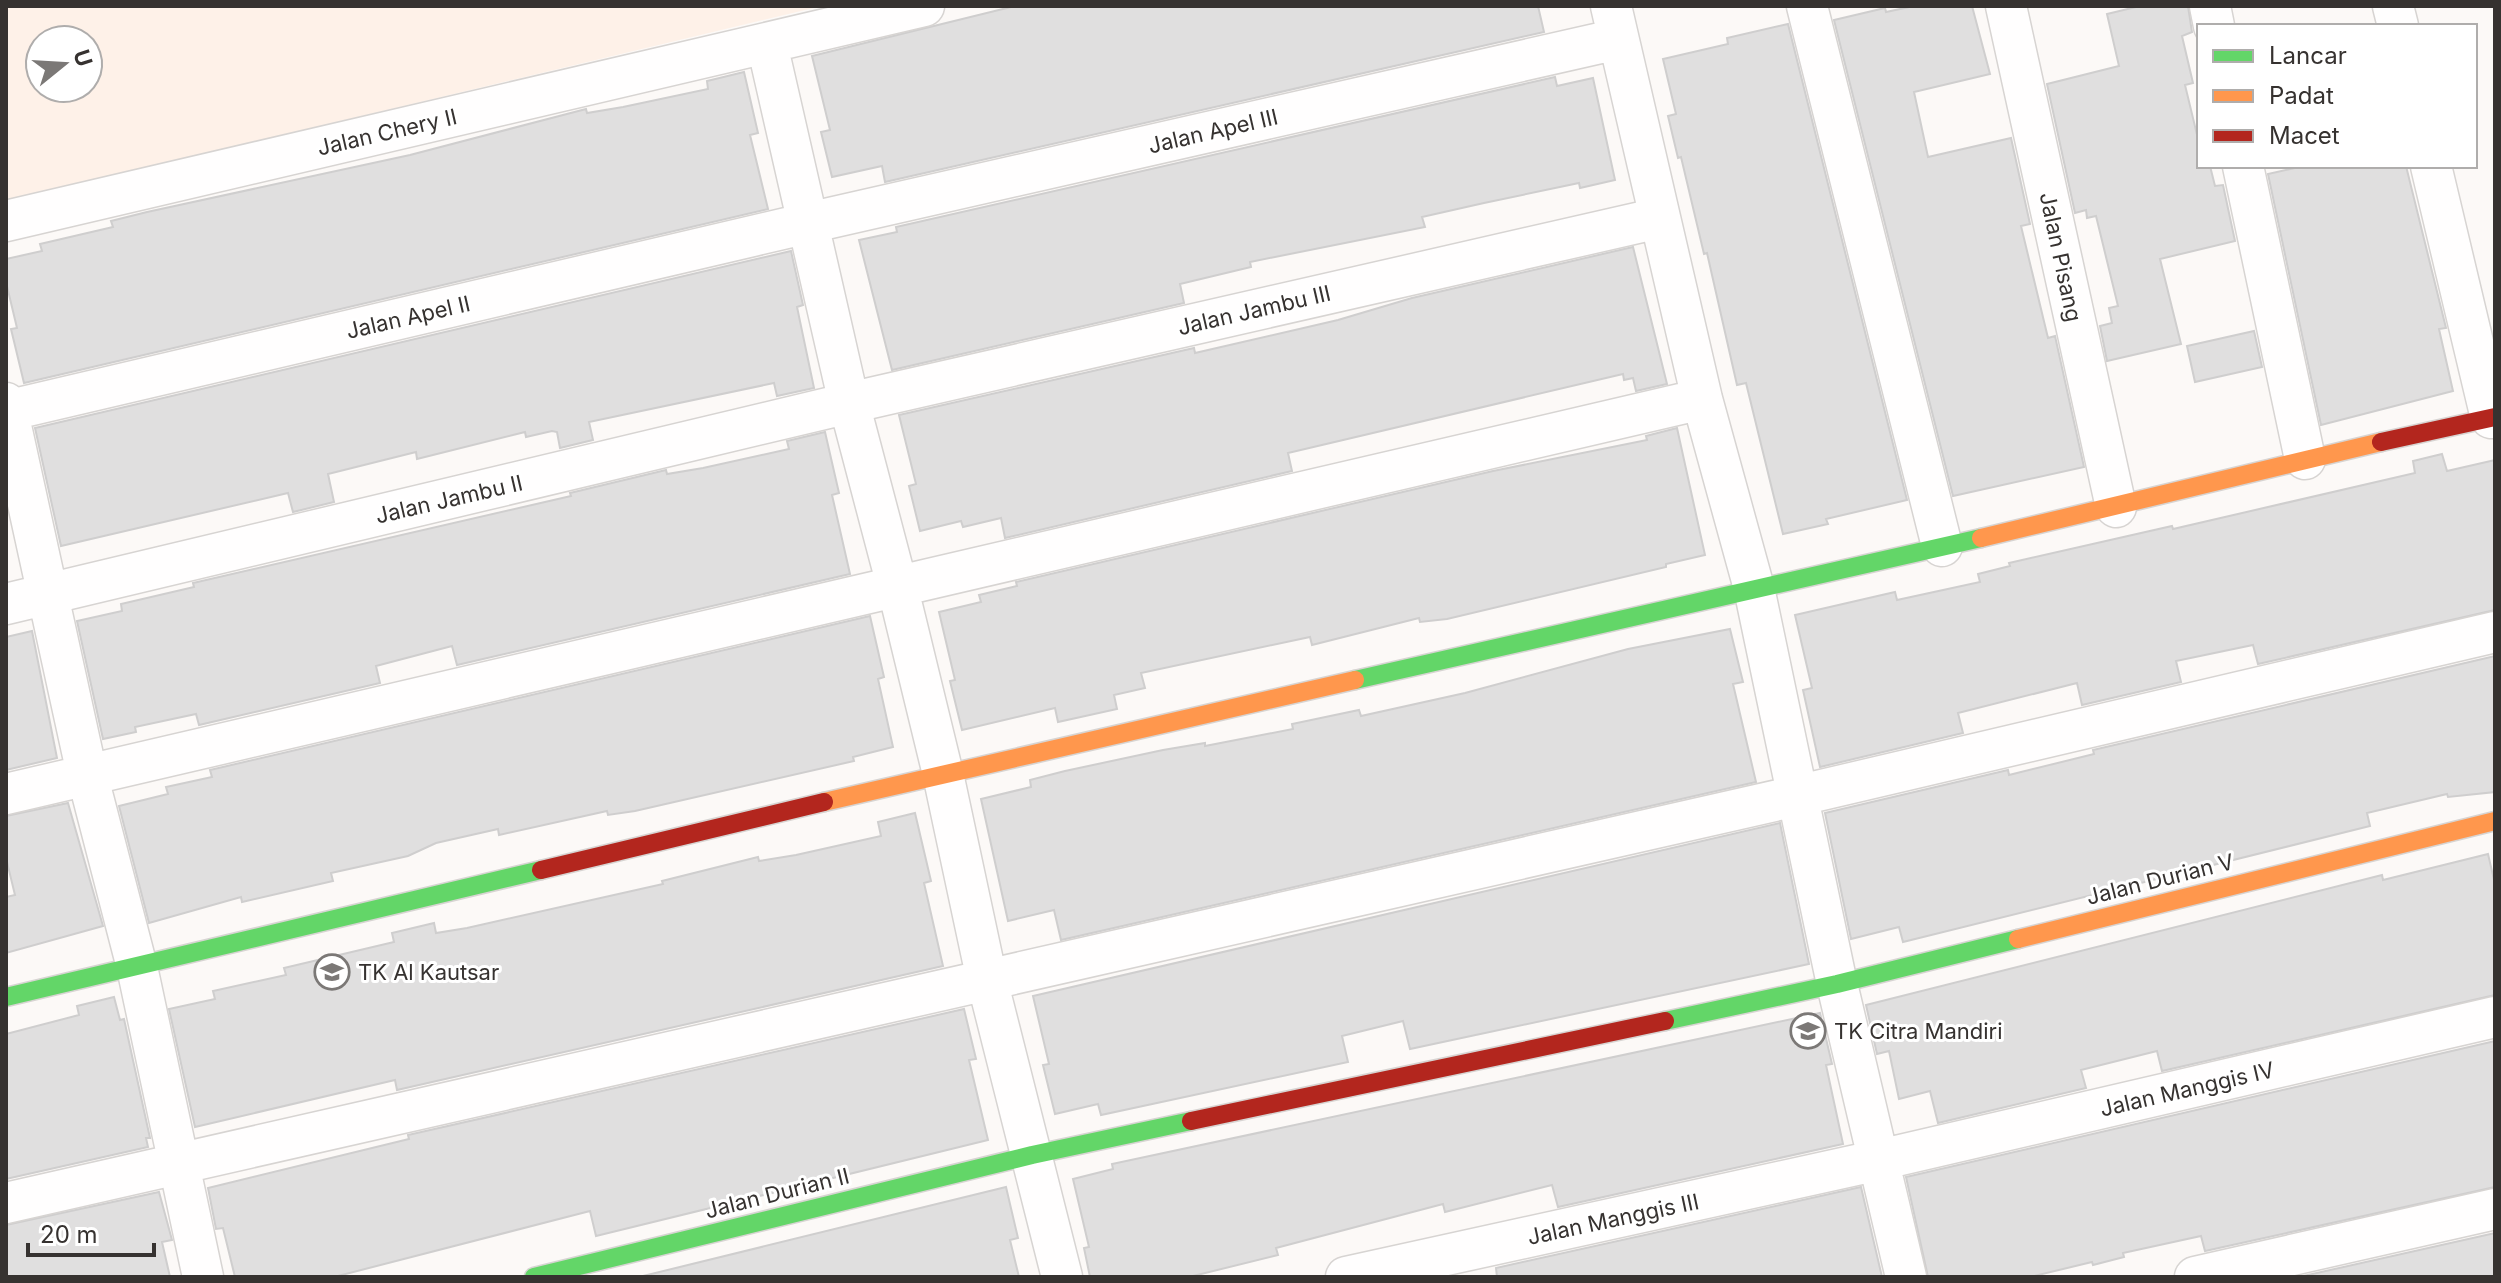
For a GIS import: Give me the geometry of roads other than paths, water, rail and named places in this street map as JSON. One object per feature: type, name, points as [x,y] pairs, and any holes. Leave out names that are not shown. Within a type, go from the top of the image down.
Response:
[{"type":"street","name":"Jalan Chery II","points":[[6,221],[924,6]]},
{"type":"street","points":[[1807,6],[1942,546]]},
{"type":"street","name":"Jalan Pisang","points":[[2006,6],[2116,507]]},
{"type":"street","points":[[1615,23],[1702,399],[1754,588],[1837,984],[1906,1277]]},
{"type":"street","name":"Jalan Apel III","points":[[808,223],[1615,23]]},
{"type":"street","points":[[767,44],[849,403],[943,774],[987,980],[1062,1277]]},
{"type":"street","points":[[2243,168],[2305,459]]},
{"type":"street","points":[[6,997],[943,774],[2493,418],[2431,168]]},
{"type":"street","name":"Jalan Jambu III","points":[[849,403],[1659,218]]},
{"type":"street","name":"Jalan Apel II","points":[[7,408],[808,223]]},
{"type":"street","points":[[6,794],[898,589],[1702,399]]},
{"type":"street","name":"Jalan Jambu II","points":[[6,604],[849,403]]},
{"type":"street","points":[[7,408],[87,774],[137,967],[203,1277]]},
{"type":"street","points":[[6,1203],[1796,796],[2495,632]]},
{"type":"street","name":"Jalan Durian V","points":[[1032,1155],[1837,984],[2495,821]]},
{"type":"street","name":"Jalan Manggis IV","points":[[1879,1160],[2495,1017]]},
{"type":"street","name":"Jalan Durian II","points":[[534,1277],[1032,1155]]},
{"type":"street","name":"Jalan Manggis III","points":[[1346,1277],[1879,1160]]},
{"type":"street","points":[[2195,1277],[2495,1209]]},
{"type":"place","name":"TK Al Kautsar","points":[[332,972]]},
{"type":"place","name":"TK Citra Mandiri","points":[[1808,1031]]}]
